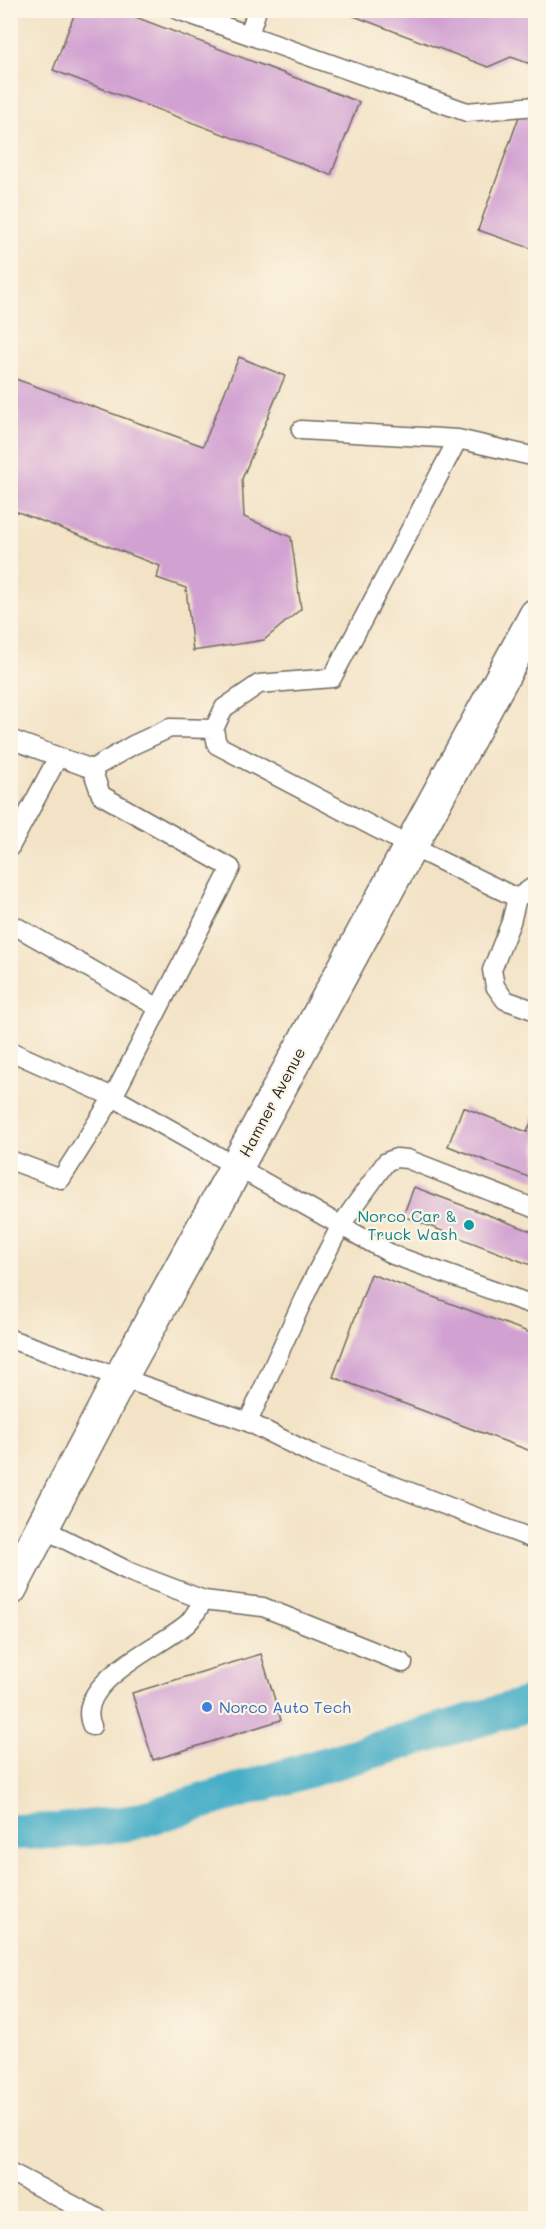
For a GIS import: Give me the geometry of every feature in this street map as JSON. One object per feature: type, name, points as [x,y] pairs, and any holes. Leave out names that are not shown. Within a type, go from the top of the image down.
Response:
[{"type":"main road","name":"Hamner Avenue","points":[[10,1589],[121,1377],[536,615]]},
{"type":"lane","points":[[178,10],[467,112],[536,106]]},
{"type":"lane","points":[[249,35],[257,10]]},
{"type":"lane","points":[[301,430],[458,439],[536,457]]},
{"type":"lane","points":[[458,439],[332,678],[259,684],[224,708],[214,729],[217,745],[410,846],[517,898]]},
{"type":"lane","points":[[10,740],[92,769],[133,745],[170,728],[214,729]]},
{"type":"lane","points":[[10,847],[58,757]]},
{"type":"lane","points":[[10,1160],[61,1179],[113,1097],[231,868],[100,795],[92,769]]},
{"type":"lane","points":[[536,885],[517,898],[511,922],[492,970],[495,986],[505,1000],[536,1011]]},
{"type":"lane","points":[[10,923],[159,1008]]},
{"type":"lane","points":[[10,1051],[113,1097],[393,1255],[536,1306]]},
{"type":"lane","points":[[248,1422],[308,1289],[341,1225],[386,1162],[396,1158],[407,1159],[536,1209]]},
{"type":"lane","points":[[10,1339],[248,1422],[316,1456],[536,1540]]},
{"type":"lane","points":[[42,1528],[130,1572],[204,1600],[263,1607],[403,1663]]},
{"type":"lane","points":[[92,1726],[88,1719],[93,1697],[122,1666],[189,1623],[204,1600]]},
{"type":"lane","points":[[10,2172],[98,2218]]},
{"type":"building","points":[[76,10],[117,10],[359,102],[331,175],[53,70]]},
{"type":"building","points":[[338,10],[536,10],[536,66],[511,57],[488,67]]},
{"type":"building","points":[[520,114],[536,119],[536,250],[478,230]]},
{"type":"building","points":[[239,357],[285,376],[242,479],[244,517],[291,537],[301,609],[264,640],[193,651],[186,588],[157,578],[160,566],[10,509],[10,377],[203,446]]},
{"type":"building","points":[[463,1107],[527,1132],[536,1111],[536,1180],[448,1146]]},
{"type":"building","name":"Norco Car & Truck Wash","points":[[414,1187],[536,1233],[536,1267],[403,1216]]},
{"type":"building","points":[[371,1274],[536,1335],[536,1453],[333,1377]]},
{"type":"building","name":"Norco Auto Tech","points":[[261,1654],[281,1720],[153,1760],[132,1693]]},
{"type":"waterway","points":[[10,1832],[60,1831],[130,1823],[536,1702]]},
{"type":"place","name":"Norco Car & Truck Wash","points":[[469,1225]]},
{"type":"place","name":"Norco Auto Tech","points":[[207,1707]]}]
